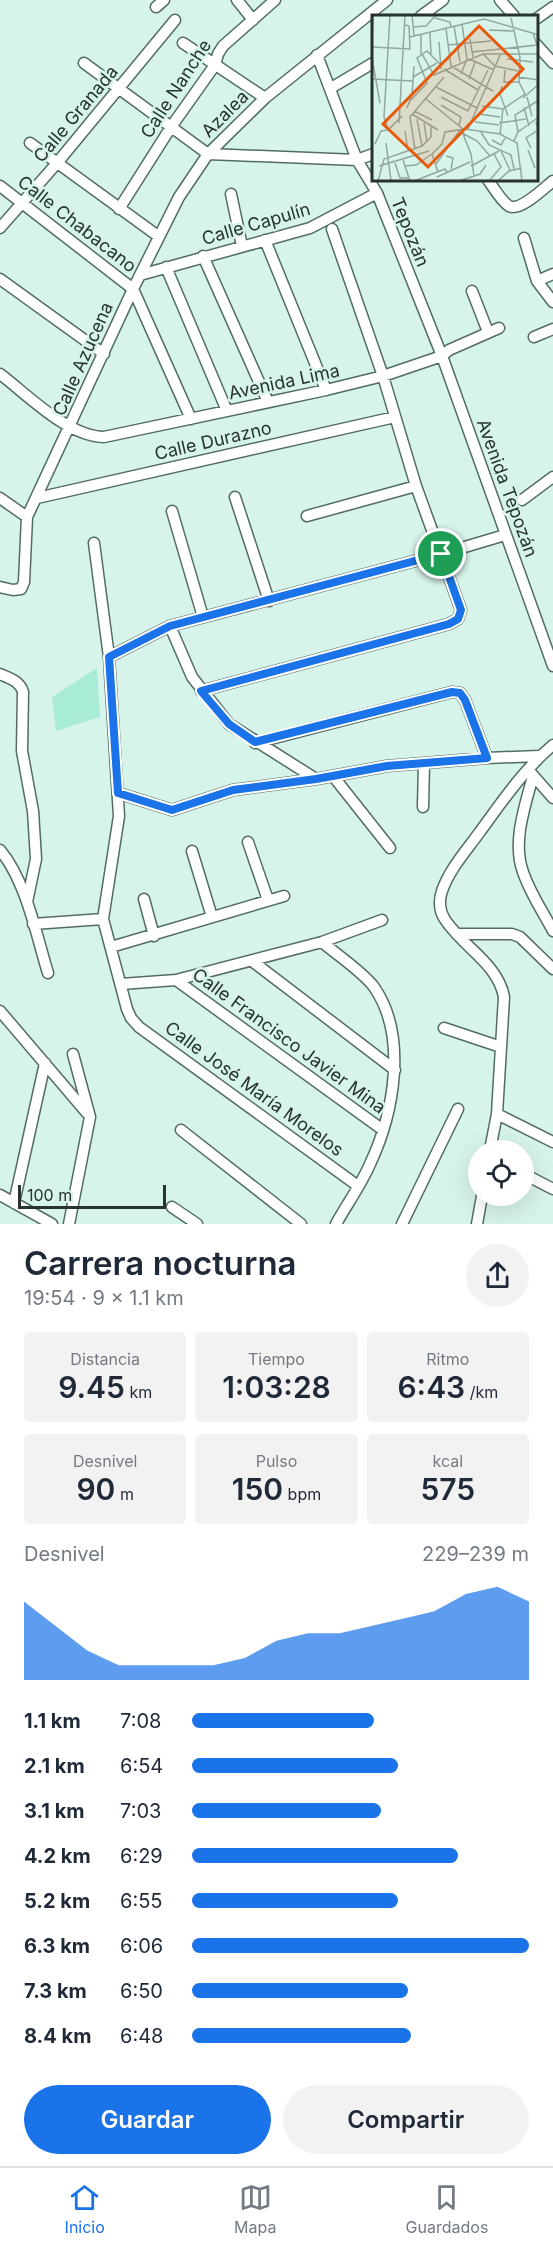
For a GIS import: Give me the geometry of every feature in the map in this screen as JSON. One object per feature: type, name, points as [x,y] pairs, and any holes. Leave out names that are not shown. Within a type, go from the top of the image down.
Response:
[{"type":"street","points":[[237,0],[253,20]]},
{"type":"street","name":"Calle Nanche","points":[[119,209],[171,127],[215,65],[223,46],[275,0]]},
{"type":"street","name":"Azalea","points":[[208,154],[265,98],[387,0]]},
{"type":"street","points":[[422,15],[443,0]]},
{"type":"street","points":[[501,0],[509,15]]},
{"type":"street","points":[[538,18],[553,7]]},
{"type":"street","name":"Calle Granada","points":[[0,228],[175,20]]},
{"type":"street","points":[[183,43],[265,98]]},
{"type":"street","points":[[538,48],[553,63]]},
{"type":"street","name":"Tepozán","points":[[317,55],[357,160],[377,193],[442,356]]},
{"type":"street","points":[[84,63],[208,154],[357,160],[372,154]]},
{"type":"street","points":[[331,88],[372,64]]},
{"type":"street","points":[[30,143],[158,236]]},
{"type":"street","name":"Calle Azucena","points":[[0,587],[13,591],[21,589],[24,582],[27,517],[158,236],[179,197],[208,154]]},
{"type":"street","points":[[490,182],[508,205],[514,207],[522,205],[553,181]]},
{"type":"street","name":"Calle Chabacano","points":[[0,186],[133,289]]},
{"type":"street","name":"Calle Capulín","points":[[140,274],[310,228],[377,193]]},
{"type":"street","points":[[231,194],[242,246]]},
{"type":"street","points":[[201,691],[449,624],[458,619],[461,610],[416,486],[383,376],[332,229]]},
{"type":"street","points":[[524,238],[537,281],[553,302]]},
{"type":"street","points":[[264,240],[326,390]]},
{"type":"street","points":[[203,256],[268,402]]},
{"type":"street","points":[[166,267],[227,411]]},
{"type":"street","points":[[537,281],[553,274]]},
{"type":"street","points":[[0,279],[104,354]]},
{"type":"street","points":[[133,289],[191,419]]},
{"type":"street","name":"Avenida Lima","points":[[70,428],[86,435],[104,437],[326,390],[383,376],[442,356],[449,350],[494,330],[472,291]]},
{"type":"street","points":[[534,337],[553,329]]},
{"type":"street","name":"Avenida Tepozán","points":[[442,356],[553,666]]},
{"type":"street","points":[[0,374],[70,428]]},
{"type":"street","name":"Calle Durazno","points":[[37,498],[395,417]]},
{"type":"street","points":[[522,500],[553,477]]},
{"type":"street","points":[[307,516],[416,486]]},
{"type":"street","points":[[235,497],[269,601]]},
{"type":"street","points":[[0,498],[27,517]]},
{"type":"street","points":[[172,511],[203,617]]},
{"type":"street","points":[[109,657],[170,626],[269,601],[505,535]]},
{"type":"street","points":[[94,543],[109,657],[119,816],[103,919],[121,984],[176,980],[322,942],[382,920]]},
{"type":"street","points":[[170,626],[192,677],[229,724],[316,779]]},
{"type":"street","points":[[0,674],[21,686],[23,692],[22,751],[33,811],[36,859],[27,902]]},
{"type":"street","points":[[255,742],[452,692],[460,693],[465,700],[487,758]]},
{"type":"street","points":[[492,1140],[497,1114],[504,997],[502,985],[442,916],[440,904],[442,892],[457,863],[530,772],[539,756],[553,745]]},
{"type":"street","points":[[118,793],[172,810],[233,790],[316,779],[387,766],[539,756]]},
{"type":"street","points":[[423,807],[424,763]]},
{"type":"street","points":[[530,772],[549,789],[553,798]]},
{"type":"street","points":[[530,772],[520,833],[520,860],[523,873],[553,931]]},
{"type":"street","points":[[333,776],[390,848]]},
{"type":"street","points":[[248,842],[268,900]]},
{"type":"street","points":[[0,850],[7,859],[27,902],[48,973]]},
{"type":"street","points":[[192,852],[212,917]]},
{"type":"street","points":[[111,947],[284,896]]},
{"type":"street","points":[[144,899],[154,936]]},
{"type":"street","points":[[33,924],[103,919]]},
{"type":"street","points":[[458,933],[512,934],[528,944],[553,969]]},
{"type":"street","points":[[322,942],[373,985],[381,1000],[392,1034],[395,1070],[383,1130],[370,1165],[336,1224]]},
{"type":"street","points":[[252,961],[395,1070]]},
{"type":"street","name":"Calle Francisco Javier Mina","points":[[176,980],[383,1130]]},
{"type":"street","name":"Calle José María Morelos","points":[[121,984],[131,1018],[139,1027],[358,1186]]},
{"type":"street","points":[[0,1011],[90,1117]]},
{"type":"street","points":[[444,1028],[501,1047]]},
{"type":"street","points":[[69,1224],[90,1117],[73,1054]]},
{"type":"street","points":[[14,1203],[45,1063]]},
{"type":"street","points":[[402,1224],[458,1109]]},
{"type":"street","points":[[497,1114],[553,1142]]},
{"type":"street","points":[[180,1130],[301,1224]]},
{"type":"street","points":[[534,1179],[553,1189]]},
{"type":"street","points":[[0,1195],[52,1224]]},
{"type":"street","points":[[478,1224],[481,1206]]},
{"type":"street","points":[[172,1207],[197,1224]]},
{"type":"green space","points":[[97,668],[100,717],[56,731],[52,697]]},
{"type":"route","points":[[441,554],[461,610],[458,619],[449,624],[201,691],[229,724],[255,742],[452,692],[460,693],[465,700],[487,758],[387,766],[316,779],[233,790],[172,810],[118,793],[109,657],[170,626],[441,554]]}]
